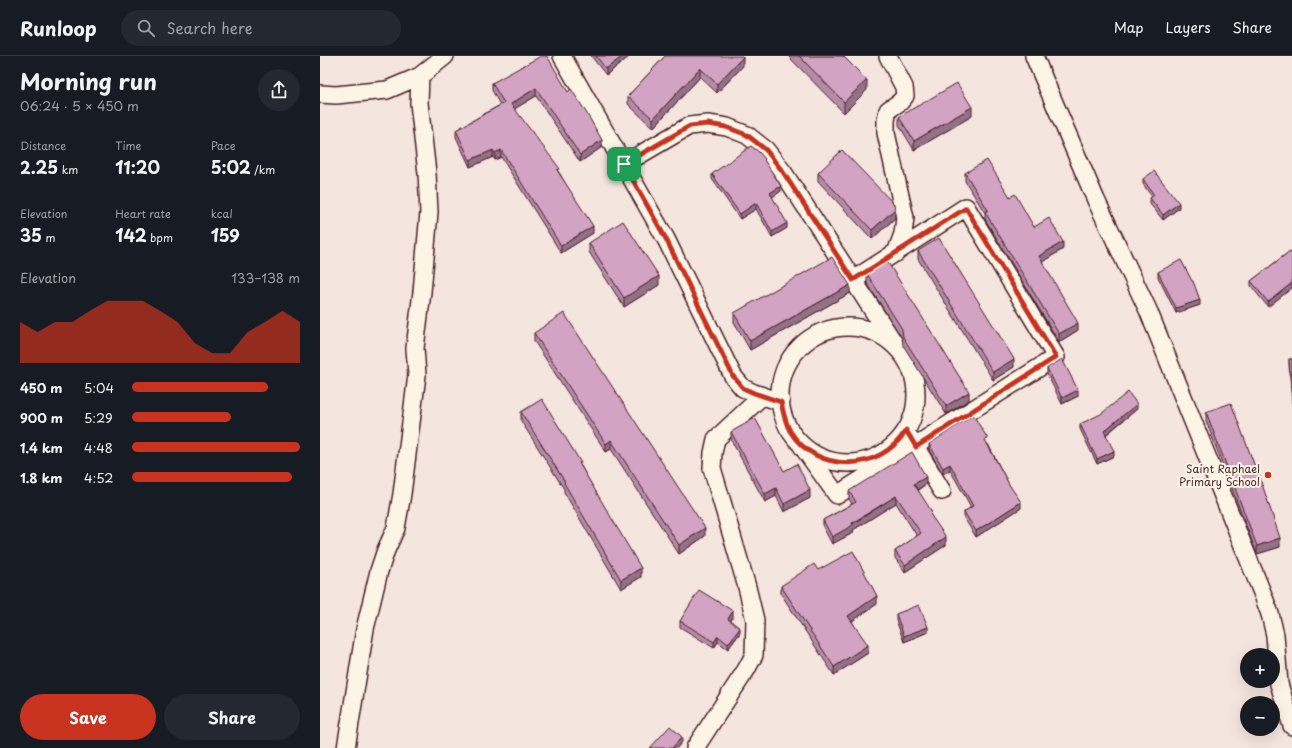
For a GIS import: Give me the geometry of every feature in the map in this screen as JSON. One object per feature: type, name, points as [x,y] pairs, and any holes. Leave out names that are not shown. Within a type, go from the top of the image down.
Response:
[{"type":"street","points":[[320,94],[336,95],[387,90],[420,76],[445,56]]},
{"type":"street","points":[[562,56],[666,239],[733,376],[743,388],[781,402]]},
{"type":"street","points":[[888,56],[904,87],[905,96],[900,102],[888,110],[886,120],[886,133],[905,218],[903,234],[896,253]]},
{"type":"street","points":[[1034,56],[1096,200],[1148,310],[1263,595],[1270,614],[1275,636],[1279,684],[1292,726]]},
{"type":"street","points":[[346,748],[365,629],[379,571],[398,521],[416,375],[415,348],[422,292],[429,212],[428,173],[419,103],[420,76]]},
{"type":"street","points":[[624,164],[690,126],[708,124],[726,127],[747,135],[766,150],[783,172],[900,351],[909,367],[915,385],[915,403],[910,421],[901,438],[888,450],[872,459],[854,463],[835,462],[818,456],[802,446]]},
{"type":"street","points":[[853,280],[966,208],[1056,357],[837,496],[802,446],[790,432],[783,415],[780,396],[782,378],[789,361],[800,346],[815,335],[833,328],[851,327],[869,331],[886,339],[900,351]]},
{"type":"street","points":[[695,748],[754,656],[755,620],[747,587],[712,468],[716,439],[762,396]]},
{"type":"street","points":[[906,430],[942,491]]},
{"type":"building","points":[[541,56],[547,56],[568,92],[571,89],[602,140],[580,155],[536,88],[511,104],[560,169],[557,170],[593,226],[561,246],[501,150],[495,153],[493,150],[470,160],[456,130],[504,103],[492,83]]},
{"type":"building","points":[[596,56],[623,56],[606,69]]},
{"type":"building","points":[[665,56],[743,57],[717,84],[700,68],[653,119],[628,96]]},
{"type":"building","points":[[799,56],[843,56],[867,80],[844,102]]},
{"type":"building","points":[[957,83],[972,107],[914,141],[899,117]]},
{"type":"building","points":[[751,146],[765,159],[764,160],[781,186],[770,193],[787,223],[772,232],[756,203],[740,214],[712,174]]},
{"type":"building","points":[[842,150],[894,204],[895,209],[872,230],[818,173]]},
{"type":"building","points":[[987,160],[1010,197],[1015,194],[1034,227],[1049,218],[1063,242],[1039,256],[1078,323],[1059,334],[985,212],[988,210],[965,173]]},
{"type":"building","points":[[1154,171],[1179,203],[1163,215],[1150,198],[1154,195],[1143,179]]},
{"type":"building","points":[[623,221],[659,276],[624,298],[589,243]]},
{"type":"building","points":[[939,238],[1014,359],[993,372],[918,251]]},
{"type":"building","points":[[1290,251],[1292,254],[1292,283],[1268,302],[1251,281]]},
{"type":"building","points":[[832,257],[850,285],[750,341],[734,313]]},
{"type":"building","points":[[1181,260],[1193,281],[1200,300],[1176,308],[1158,272]]},
{"type":"building","points":[[887,261],[969,392],[946,406],[903,337],[902,329],[867,274]]},
{"type":"building","points":[[564,313],[705,528],[679,545],[611,440],[606,444],[534,333]]},
{"type":"building","points":[[1062,359],[1078,390],[1062,398],[1047,368]]},
{"type":"building","points":[[1289,359],[1292,359],[1292,397]]},
{"type":"building","points":[[1128,392],[1137,404],[1104,431],[1114,451],[1097,459],[1080,424],[1101,414]]},
{"type":"building","points":[[542,399],[581,463],[579,463],[641,568],[621,580],[564,483],[565,482],[521,412]]},
{"type":"building","points":[[1231,403],[1258,472],[1280,538],[1257,546],[1206,412]]},
{"type":"building","points":[[973,415],[988,439],[985,440],[1010,486],[1021,502],[976,531],[964,512],[973,506],[950,464],[943,468],[929,444]]},
{"type":"building","points":[[755,418],[784,471],[797,464],[810,490],[784,504],[776,488],[765,494],[731,432]]},
{"type":"building","points":[[912,452],[926,477],[914,484],[932,512],[930,514],[946,537],[905,565],[895,551],[921,533],[896,496],[852,523],[853,525],[832,537],[823,520],[856,502],[849,491]]},
{"type":"building","points":[[853,551],[877,596],[848,616],[868,645],[834,667],[781,586],[814,564],[818,570]]},
{"type":"building","points":[[699,590],[733,611],[728,619],[740,628],[728,644],[718,636],[714,642],[680,621]]},
{"type":"building","points":[[919,605],[928,627],[904,636],[896,614]]},
{"type":"building","points":[[670,726],[682,737],[672,748],[650,748]]},
{"type":"place","name":"Saint Raphael Primary School","points":[[1268,475]]},
{"type":"route","points":[[708,124],[726,127],[747,135],[766,150],[783,172],[853,280],[966,208],[1056,357],[916,447],[906,430],[901,438],[888,450],[872,459],[854,463],[835,462],[818,456],[802,446],[790,432],[783,415],[781,402],[743,388],[733,376],[666,239],[624,164],[690,126],[708,124]]}]
